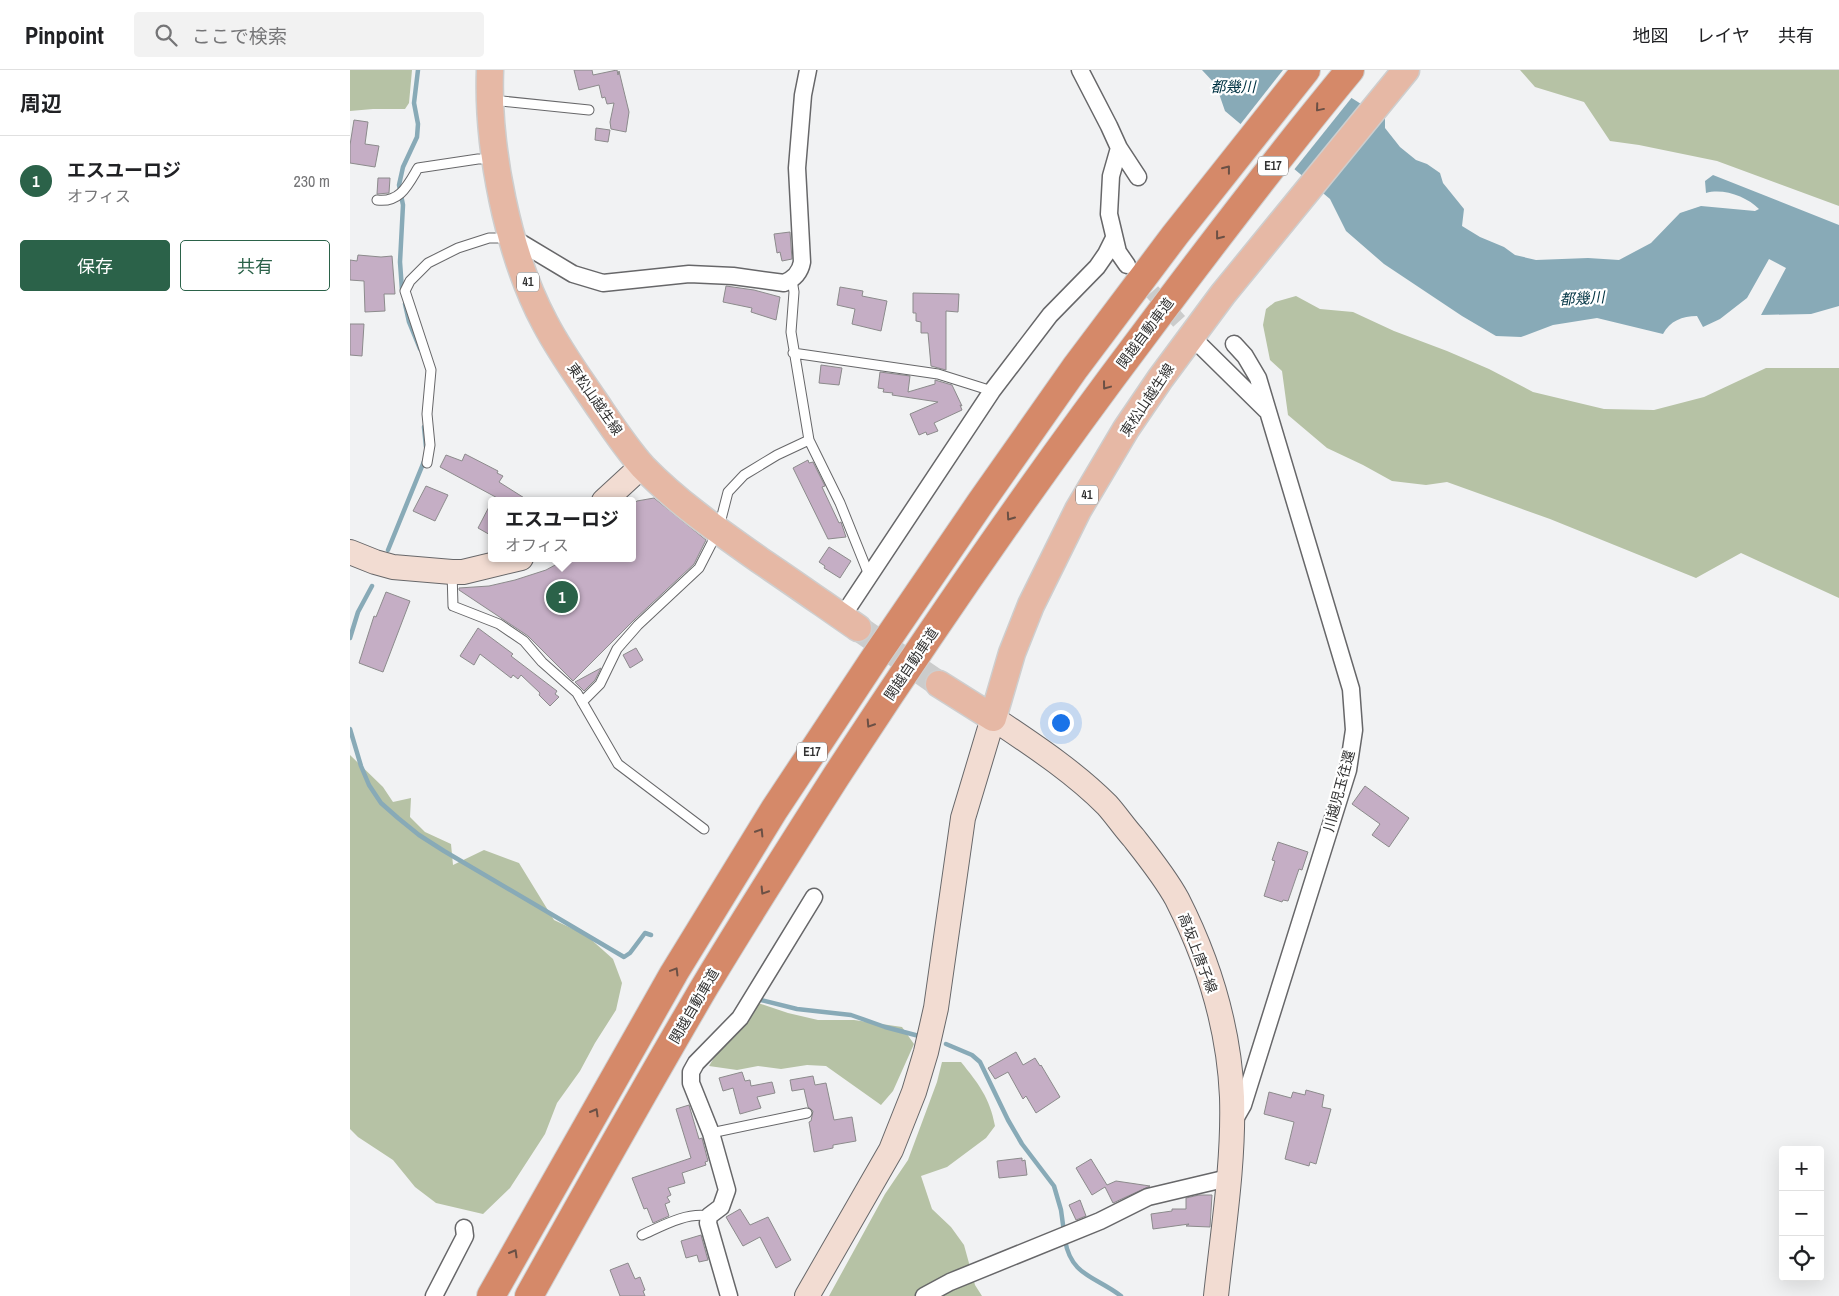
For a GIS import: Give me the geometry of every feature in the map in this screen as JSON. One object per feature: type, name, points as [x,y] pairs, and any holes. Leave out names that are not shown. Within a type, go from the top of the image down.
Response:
[{"type":"highway","name":"E17","points":[[491,1296],[674,973],[774,810],[876,656],[1075,368],[1175,235],[1306,70]]},
{"type":"highway","name":"関越自動車道","points":[[529,1296],[706,984],[802,830],[903,674],[1010,518],[1198,263],[1350,70]]},
{"type":"main road","name":"東松山越生線","points":[[490,70],[489,100],[502,199],[523,272],[544,323],[600,409],[642,466],[672,494],[718,531],[850,622]]},
{"type":"main road","name":"東松山越生線","points":[[993,718],[1012,653],[1031,605],[1078,510],[1126,429],[1160,379],[1223,294],[1406,70]]},
{"type":"main road","points":[[939,684],[993,718]]},
{"type":"street","points":[[513,238],[573,274],[603,283],[689,274],[733,276],[784,283],[792,280],[801,269],[802,262],[796,168],[803,95],[808,70]]},
{"type":"street","points":[[1080,70],[1119,148],[1138,176]]},
{"type":"street","points":[[1119,148],[1110,176],[1110,214],[1118,252],[1127,264]]},
{"type":"street","points":[[850,622],[869,575],[992,391],[1050,315],[1097,267],[1114,238]]},
{"type":"street","name":"川越児玉往還","points":[[1232,1125],[1242,1105],[1348,770],[1354,730],[1351,689],[1258,378],[1245,356],[1234,344]]},
{"type":"street","points":[[1200,345],[1267,411]]},
{"type":"street","points":[[608,497],[642,466]]},
{"type":"street","points":[[350,552],[393,567],[452,572],[463,572],[505,562]]},
{"type":"street","points":[[807,1296],[891,1150],[914,1092],[936,1008],[963,818],[993,718]]},
{"type":"street","name":"高坂上唐子線","points":[[993,718],[1074,775],[1108,806],[1149,857],[1176,897],[1207,968],[1223,1026],[1232,1095],[1231,1158],[1216,1296]]},
{"type":"street","points":[[729,1296],[708,1222],[709,1216],[721,1207],[727,1190],[711,1133],[691,1083],[691,1072],[696,1063],[740,1018],[814,897]]},
{"type":"street","points":[[924,1296],[950,1282],[1100,1221],[1148,1197],[1228,1178]]},
{"type":"street","points":[[434,1296],[465,1236],[464,1228]]},
{"type":"lane","points":[[489,100],[589,110]]},
{"type":"lane","points":[[378,200],[388,201],[396,197],[406,188],[418,168],[496,159]]},
{"type":"lane","points":[[427,463],[430,445],[427,414],[431,370],[405,291],[410,281],[428,263],[450,252],[489,238],[513,238]]},
{"type":"lane","points":[[792,280],[794,292],[791,332],[793,353],[808,440],[840,503],[869,575]]},
{"type":"lane","points":[[793,353],[938,374],[992,391]]},
{"type":"lane","points":[[582,702],[600,684],[617,649],[638,625],[699,568],[718,531],[728,492],[744,476],[778,455],[808,440]]},
{"type":"lane","points":[[452,572],[453,606],[499,624],[524,641],[542,662],[577,693],[618,764],[704,829]]},
{"type":"lane","points":[[711,1133],[807,1113]]},
{"type":"lane","points":[[642,1235],[674,1220],[701,1214],[709,1216]]},
{"type":"green space","points":[[350,70],[412,70],[409,103],[405,109],[350,111]]},
{"type":"green space","points":[[1520,70],[1839,70],[1839,206],[1717,161],[1610,141],[1584,102],[1535,87]]},
{"type":"green space","points":[[1296,296],[1320,309],[1353,312],[1394,331],[1489,369],[1533,392],[1604,409],[1654,410],[1704,397],[1766,368],[1839,368],[1839,598],[1741,553],[1696,578],[1550,519],[1447,482],[1426,485],[1392,481],[1327,448],[1288,415],[1282,371],[1270,360],[1263,325],[1266,309],[1275,302]]},
{"type":"green space","points":[[350,755],[383,787],[393,802],[411,798],[410,817],[425,832],[451,844],[453,865],[484,850],[519,863],[554,920],[586,935],[613,959],[622,983],[616,1010],[580,1071],[557,1103],[545,1134],[510,1188],[483,1214],[436,1203],[415,1187],[393,1160],[358,1137],[350,1129]]},
{"type":"green space","points":[[758,1003],[818,1020],[854,1020],[902,1027],[914,1044],[893,1091],[881,1105],[826,1066],[807,1065],[781,1069],[758,1066],[737,1070],[709,1066],[721,1046]]},
{"type":"green space","points":[[942,1062],[961,1062],[987,1099],[995,1126],[986,1138],[947,1167],[921,1176],[932,1209],[951,1227],[964,1245],[975,1285],[982,1296],[829,1296],[885,1194],[908,1160],[937,1082]]},
{"type":"water","name":"都幾川","points":[[1202,70],[1307,70],[1385,119],[1385,128],[1400,147],[1416,160],[1427,164],[1440,173],[1443,183],[1464,209],[1462,226],[1480,237],[1504,247],[1515,255],[1536,260],[1588,258],[1619,260],[1651,243],[1680,213],[1701,206],[1755,211],[1759,209],[1742,197],[1720,192],[1706,193],[1705,181],[1713,175],[1839,225],[1839,306],[1811,314],[1761,315],[1786,268],[1769,259],[1747,298],[1720,319],[1703,327],[1697,316],[1677,320],[1663,334],[1597,318],[1553,325],[1521,337],[1496,336],[1462,316],[1384,264],[1346,231],[1330,199],[1225,111],[1216,85]]},
{"type":"pier","points":[[1283,70],[1312,70],[1353,96],[1293,171],[1239,126]]},
{"type":"building","points":[[574,70],[592,70],[593,75],[617,70],[618,75],[619,71],[629,112],[626,132],[611,129],[610,122],[614,103],[607,104],[605,97],[602,98],[599,85],[579,90]]},
{"type":"building","points":[[354,120],[368,122],[365,144],[379,146],[375,167],[350,163],[350,145]]},
{"type":"building","points":[[596,128],[610,130],[608,142],[595,140]]},
{"type":"building","points":[[378,178],[390,178],[389,193],[377,194]]},
{"type":"building","points":[[790,232],[792,259],[782,261],[780,252],[777,253],[774,234]]},
{"type":"building","points":[[358,255],[392,256],[395,294],[384,294],[385,311],[365,312],[364,281],[350,280],[350,260],[357,261]]},
{"type":"building","points":[[726,286],[754,290],[780,297],[776,320],[751,312],[752,308],[723,302]]},
{"type":"building","points":[[840,287],[863,291],[862,296],[887,301],[881,331],[852,324],[855,309],[837,305]]},
{"type":"building","points":[[913,293],[959,294],[958,312],[946,311],[946,370],[931,366],[928,333],[921,333],[921,322],[916,321],[916,313],[913,313]]},
{"type":"building","points":[[350,324],[364,324],[362,356],[350,355]]},
{"type":"building","points":[[821,365],[842,368],[839,385],[819,383]]},
{"type":"building","points":[[880,372],[910,376],[908,392],[935,384],[935,380],[952,385],[962,410],[934,423],[938,431],[927,435],[926,432],[919,435],[910,414],[938,402],[883,392],[884,389],[878,388]]},
{"type":"building","points":[[465,454],[498,471],[497,473],[503,476],[499,482],[523,497],[496,497],[440,467],[446,455],[462,461]]},
{"type":"building","points":[[808,460],[809,463],[813,462],[825,486],[822,487],[839,523],[841,522],[846,537],[828,539],[793,468]]},
{"type":"building","points":[[426,486],[448,495],[435,521],[413,511]]},
{"type":"building","points":[[654,498],[706,540],[694,564],[573,681],[528,636],[459,590],[459,588],[489,586],[515,580],[546,570],[561,562],[636,562],[637,501]]},
{"type":"building","points":[[488,509],[488,534],[478,528]]},
{"type":"building","points":[[829,547],[851,561],[840,578],[824,568],[825,566],[819,562]]},
{"type":"building","points":[[386,592],[410,601],[383,672],[359,663],[374,616],[376,617]]},
{"type":"building","points":[[478,628],[557,691],[555,694],[559,697],[550,706],[539,695],[540,693],[521,675],[518,679],[513,675],[511,678],[480,654],[474,665],[460,656]]},
{"type":"building","points":[[636,648],[643,660],[630,668],[623,655]]},
{"type":"building","points":[[601,668],[595,680],[584,691],[575,682]]},
{"type":"building","points":[[1365,786],[1409,818],[1389,847],[1372,835],[1380,824],[1352,804]]},
{"type":"building","points":[[1278,842],[1308,852],[1302,870],[1299,869],[1288,901],[1283,900],[1282,902],[1264,896],[1275,861],[1272,860]]},
{"type":"building","points":[[1016,1052],[1023,1065],[1035,1058],[1060,1097],[1036,1113],[1026,1096],[1023,1099],[1008,1072],[995,1079],[988,1068]]},
{"type":"building","points":[[742,1072],[745,1081],[750,1080],[751,1086],[772,1082],[775,1093],[757,1097],[761,1108],[740,1114],[733,1088],[723,1091],[719,1078]]},
{"type":"building","points":[[813,1076],[815,1085],[826,1083],[834,1120],[852,1117],[856,1141],[833,1145],[833,1148],[814,1152],[809,1122],[811,1121],[813,1111],[808,1107],[804,1089],[792,1091],[790,1080]]},
{"type":"building","points":[[1306,1090],[1324,1095],[1322,1107],[1331,1109],[1316,1164],[1310,1162],[1309,1166],[1285,1159],[1294,1122],[1264,1114],[1269,1092],[1291,1098],[1293,1092],[1305,1095]]},
{"type":"building","points":[[689,1105],[699,1139],[702,1138],[708,1161],[705,1162],[706,1165],[682,1173],[685,1183],[668,1188],[671,1195],[667,1197],[670,1202],[665,1204],[669,1216],[653,1223],[647,1208],[644,1209],[632,1178],[691,1158],[676,1109]]},
{"type":"building","points":[[1022,1158],[1022,1161],[1025,1160],[1027,1175],[999,1178],[997,1161]]},
{"type":"building","points":[[1091,1159],[1107,1185],[1116,1181],[1150,1186],[1113,1203],[1105,1187],[1092,1195],[1076,1168]]},
{"type":"building","points":[[1212,1195],[1210,1227],[1186,1226],[1189,1224],[1153,1229],[1151,1214],[1172,1211],[1172,1209],[1186,1209],[1186,1198]]},
{"type":"building","points":[[1080,1200],[1086,1216],[1076,1220],[1069,1205]]},
{"type":"building","points":[[740,1209],[750,1225],[768,1217],[791,1260],[776,1268],[760,1237],[743,1246],[726,1217]]},
{"type":"building","points":[[701,1235],[708,1260],[699,1262],[697,1255],[686,1258],[681,1241]]},
{"type":"building","points":[[628,1263],[635,1279],[640,1277],[645,1290],[643,1291],[645,1296],[620,1296],[610,1270]]},
{"type":"waterway","points":[[402,290],[400,262],[403,205],[399,185],[403,167],[417,137],[418,124],[414,103],[418,70]]},
{"type":"waterway","points":[[405,304],[409,322],[420,349]]},
{"type":"waterway","points":[[424,427],[426,447]]},
{"type":"waterway","points":[[388,550],[425,459]]},
{"type":"waterway","points":[[350,638],[358,612],[372,586]]},
{"type":"waterway","points":[[350,729],[369,785],[381,803],[419,835],[624,957],[630,953],[645,933],[651,935]]},
{"type":"waterway","points":[[761,1000],[797,1009],[851,1015],[919,1036]]},
{"type":"waterway","points":[[946,1044],[972,1055],[980,1062],[1008,1120],[1022,1144],[1054,1186],[1061,1210],[1064,1232]]},
{"type":"waterway","points":[[1065,1240],[1068,1252],[1078,1268],[1121,1296]]},
{"type":"tunnel","points":[[1136,274],[1198,342]]},
{"type":"tunnel","points":[[858,628],[939,684]]},
{"type":"place","name":"エスユーロジ","points":[[562,597]]}]
